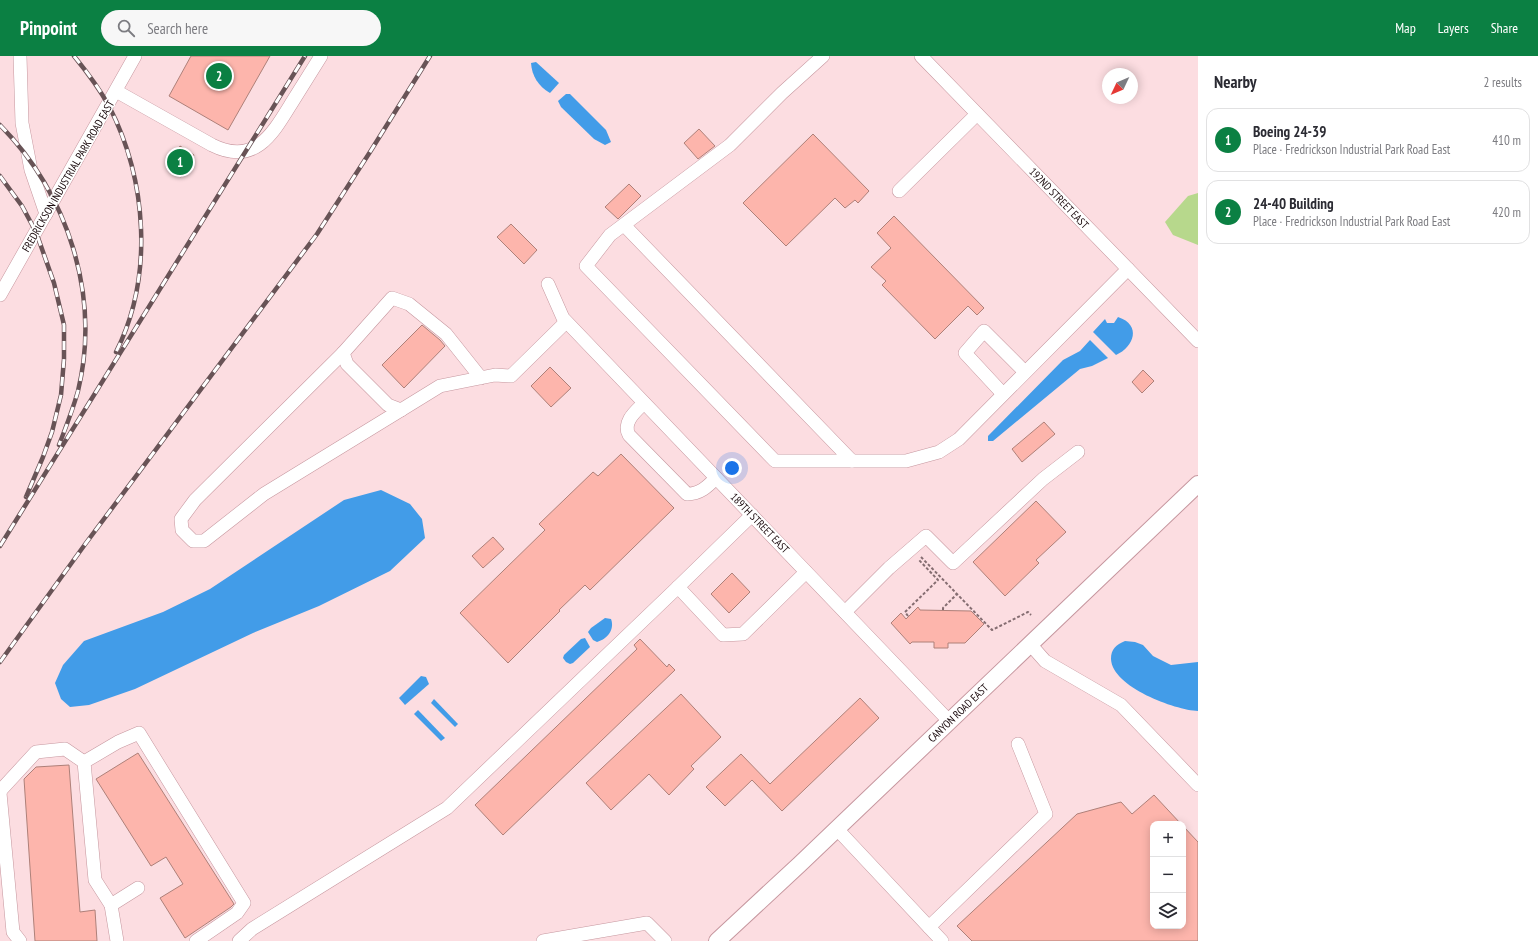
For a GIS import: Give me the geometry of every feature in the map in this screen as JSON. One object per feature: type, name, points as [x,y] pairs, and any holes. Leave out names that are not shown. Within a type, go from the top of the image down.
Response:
[{"type":"main road","name":"CANYON ROAD EAST","points":[[717,941],[837,829],[1198,484]]},
{"type":"street","points":[[20,56],[22,123],[31,170],[46,214]]},
{"type":"street","name":"FREDRICKSON INDUSTRIAL PARK ROAD EAST","points":[[0,295],[135,56]]},
{"type":"street","points":[[116,90],[212,145],[224,151],[234,152],[252,148],[263,143],[268,138],[282,119],[321,56]]},
{"type":"street","points":[[823,56],[782,93],[730,146],[610,235],[586,266],[775,461],[906,461],[939,452],[959,439],[1128,269]]},
{"type":"street","name":"192ND STREET EAST","points":[[921,56],[1198,341]]},
{"type":"street","points":[[899,191],[977,114]]},
{"type":"street","points":[[624,225],[852,461]]},
{"type":"street","name":"189TH STREET EAST","points":[[548,284],[566,322],[949,721]]},
{"type":"street","points":[[481,378],[446,334],[409,304],[392,298],[343,353],[195,500],[181,519],[182,530],[193,541],[204,541],[264,494],[440,386],[481,378],[495,375],[511,376],[566,322]]},
{"type":"street","points":[[1003,394],[965,353],[984,331],[1025,372]]},
{"type":"street","points":[[343,353],[347,364],[388,405],[401,410]]},
{"type":"street","points":[[644,403],[630,417],[627,432],[629,435],[686,494],[695,494],[702,491],[716,478]]},
{"type":"street","points":[[844,612],[889,568],[926,536],[953,563],[1043,479],[1078,452]]},
{"type":"street","points":[[239,941],[252,929],[447,808],[752,515]]},
{"type":"street","points":[[678,587],[723,635],[743,634],[806,572]]},
{"type":"street","points":[[1030,644],[1045,661],[1121,705],[1198,785]]},
{"type":"street","points":[[84,762],[118,742],[139,733],[244,903],[237,913],[196,941]]},
{"type":"street","points":[[929,927],[1046,814],[1018,744]]},
{"type":"street","points":[[20,941],[13,932],[0,792],[36,752],[65,749],[84,762]]},
{"type":"street","points":[[84,762],[95,880],[111,905],[117,941]]},
{"type":"street","points":[[837,829],[942,941]]},
{"type":"street","points":[[111,905],[138,888]]},
{"type":"street","points":[[544,941],[647,924],[665,941]]},
{"type":"path","points":[[921,557],[992,630],[1028,612],[1031,615]]},
{"type":"path","points":[[918,559],[937,579]]},
{"type":"path","points":[[908,616],[905,612],[938,580],[937,579],[939,576]]},
{"type":"path","points":[[943,610],[943,608],[957,594]]},
{"type":"green space","points":[[1198,193],[1198,245],[1173,235],[1165,222],[1188,196]]},
{"type":"water","points":[[536,62],[559,83],[550,93],[539,84],[534,76],[531,63]]},
{"type":"water","points":[[566,94],[570,94],[606,130],[611,142],[605,145],[594,139],[561,107],[558,101]]},
{"type":"water","points":[[1118,317],[1130,325],[1133,330],[1133,336],[1127,347],[1116,355],[1093,332],[1105,319],[1107,323],[1114,323]]},
{"type":"water","points":[[1090,340],[1108,358],[1092,366],[1080,369],[993,441],[988,441],[988,436],[1063,360],[1080,351]]},
{"type":"water","points":[[381,490],[410,504],[422,519],[425,538],[390,571],[319,606],[253,633],[135,689],[89,705],[70,707],[61,699],[55,683],[63,665],[84,641],[163,612],[210,589],[344,500]]},
{"type":"water","points":[[605,618],[611,619],[611,630],[604,639],[597,642],[593,640],[588,632]]},
{"type":"water","points":[[585,638],[590,647],[573,663],[570,664],[566,662],[563,658],[564,655],[581,639]]},
{"type":"water","points":[[1125,641],[1143,645],[1153,656],[1171,665],[1198,662],[1198,711],[1175,706],[1146,695],[1122,679],[1114,669],[1111,656],[1115,648]]},
{"type":"water","points":[[421,676],[426,677],[429,684],[405,705],[399,698]]},
{"type":"water","points":[[434,699],[458,724],[455,727],[431,703]]},
{"type":"water","points":[[418,710],[445,738],[441,741],[414,714]]},
{"type":"building","points":[[191,56],[270,56],[228,130],[169,96]]},
{"type":"building","points":[[699,129],[715,146],[698,159],[684,143]]},
{"type":"building","points":[[813,134],[869,191],[858,203],[855,200],[845,208],[835,198],[786,246],[743,203]]},
{"type":"building","points":[[180,146],[194,155],[181,177],[167,169]]},
{"type":"building","points":[[629,184],[641,196],[618,219],[605,207]]},
{"type":"building","points":[[894,216],[984,308],[977,315],[968,306],[935,339],[882,285],[886,281],[871,267],[891,248],[877,233]]},
{"type":"building","points":[[511,224],[537,250],[524,264],[497,237]]},
{"type":"building","points":[[422,325],[445,346],[404,388],[382,365]]},
{"type":"building","points":[[550,367],[571,388],[551,407],[531,386]]},
{"type":"building","points":[[1143,370],[1154,381],[1142,393],[1132,382]]},
{"type":"building","points":[[1044,422],[1055,434],[1022,462],[1012,449]]},
{"type":"building","points":[[621,454],[674,508],[590,590],[585,585],[508,663],[460,613],[545,530],[539,524],[593,472],[598,476]]},
{"type":"building","points":[[1036,501],[1066,532],[1036,560],[1039,563],[1005,596],[973,562]]},
{"type":"building","points":[[493,537],[504,549],[483,568],[472,556]]},
{"type":"building","points":[[732,573],[750,592],[729,613],[711,594]]},
{"type":"building","points":[[918,607],[920,610],[971,611],[984,624],[965,643],[948,643],[948,648],[934,648],[934,642],[912,642],[910,644],[891,623],[901,613],[906,619]]},
{"type":"building","points":[[640,639],[667,667],[669,664],[675,670],[503,835],[475,805],[637,649],[634,645]]},
{"type":"building","points":[[681,694],[721,737],[691,766],[694,769],[669,795],[649,774],[611,810],[586,783]]},
{"type":"building","points":[[860,698],[879,718],[782,811],[752,780],[725,806],[706,787],[741,754],[770,784]]},
{"type":"building","points":[[138,753],[234,904],[185,938],[160,898],[183,884],[166,857],[151,866],[96,779]]},
{"type":"building","points":[[69,765],[80,912],[95,910],[97,941],[35,941],[24,779],[36,767]]},
{"type":"building","points":[[1154,795],[1178,821],[1150,821],[1150,929],[1186,929],[1186,829],[1198,842],[1198,941],[972,941],[957,926],[1077,814],[1121,802],[1132,814]]},
{"type":"railway","points":[[74,56],[93,80],[109,106],[122,135],[131,165],[138,197],[141,229],[141,261],[136,292],[128,323],[116,352]]},
{"type":"railway","points":[[0,546],[305,56]]},
{"type":"railway","points":[[0,662],[86,543],[317,234],[430,56]]},
{"type":"railway","points":[[0,125],[24,152],[44,182],[61,214],[73,248],[81,283],[85,319],[84,355],[78,391],[59,445]]},
{"type":"railway","points":[[0,176],[22,206],[36,232],[54,283],[64,325],[64,359],[61,395],[52,432],[26,497]]},
{"type":"place","name":"24-40 Building","points":[[219,76]]},
{"type":"place","name":"Boeing 24-39","points":[[180,162]]}]
